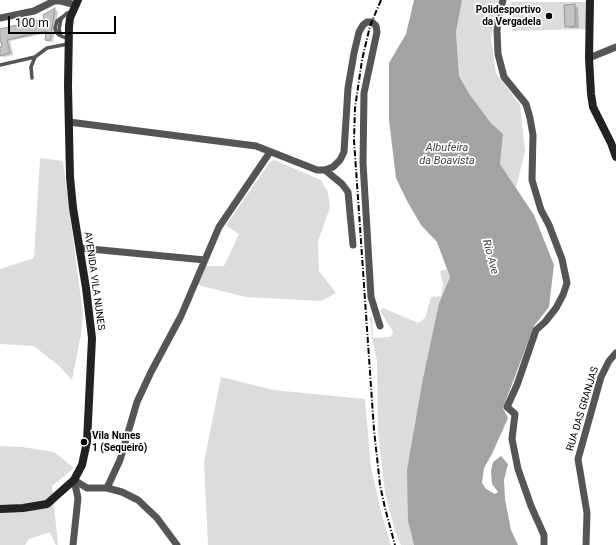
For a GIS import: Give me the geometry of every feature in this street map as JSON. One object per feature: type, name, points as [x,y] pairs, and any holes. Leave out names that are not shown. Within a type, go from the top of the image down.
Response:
[{"type":"street","points":[[503,0],[498,19],[498,54],[504,77],[526,104],[533,135],[532,180],[541,210],[549,225],[562,259],[567,284],[563,296],[556,308],[545,322],[536,330],[517,385],[507,407],[515,414],[512,439],[518,469],[531,506],[544,535],[544,545]]},
{"type":"street","points":[[590,0],[589,58],[590,87],[593,107],[616,157]]},
{"type":"street","points":[[0,18],[34,11],[54,1],[62,1],[76,5]]},
{"type":"street","name":"AVENIDA VILA NUNES","points":[[0,508],[24,508],[47,504],[74,480],[82,465],[87,442],[92,338],[73,208],[70,177],[66,40],[70,18],[76,5]]},
{"type":"street","points":[[69,122],[256,146],[317,170],[325,170],[333,167],[340,160],[344,152],[348,88],[354,53],[359,32],[363,25],[367,22],[372,22],[376,26],[377,32],[364,93],[364,163],[371,296],[380,326]]},
{"type":"street","points":[[589,58],[616,47]]},
{"type":"street","points":[[107,488],[120,460],[138,402],[150,372],[181,316],[219,227],[270,152]]},
{"type":"street","points":[[325,170],[342,184],[348,192],[353,245]]},
{"type":"street","points":[[80,248],[205,260]]},
{"type":"street","name":"RUA DAS GRANJAS","points":[[586,545],[587,513],[578,459],[601,377],[609,361],[616,353]]},
{"type":"street","points":[[74,480],[87,488],[107,488],[122,492],[138,500],[158,518],[177,545]]},
{"type":"street","points":[[73,545],[78,498],[74,480]]},
{"type":"lane","points":[[0,65],[35,57],[47,48],[66,40],[59,29],[61,19],[76,5]]},
{"type":"lane","points":[[32,78],[32,67],[35,57]]},
{"type":"shaded area","points":[[462,0],[499,0],[491,38],[496,73],[520,105],[525,151],[516,188],[500,164],[503,134],[491,123],[470,95],[459,76],[456,32]]},
{"type":"shaded area","name":"Polidesportivo da Vergadela","points":[[511,2],[587,2],[587,29],[512,31]]},
{"type":"shaded area","points":[[40,158],[63,161],[83,315],[72,380],[59,366],[34,346],[0,344],[0,269],[34,258]]},
{"type":"shaded area","points":[[274,160],[321,180],[328,192],[330,208],[318,241],[319,271],[336,293],[321,301],[246,297],[198,285],[206,266],[224,266],[239,234],[226,225],[270,162]]},
{"type":"shaded area","points":[[447,269],[450,277],[439,303],[423,378],[408,521],[414,545],[401,545],[395,531],[385,492],[378,433],[377,361],[372,339],[370,317],[372,317],[373,338],[390,337],[393,334],[380,311],[383,308],[418,323],[425,318],[431,297],[441,296],[443,284],[440,271]]},
{"type":"shaded area","points":[[221,377],[273,390],[365,399],[371,468],[391,545],[208,545],[204,462]]},
{"type":"shaded area","points":[[0,446],[22,447],[54,452],[74,468],[52,486],[58,545],[56,545],[50,532],[29,539],[25,545],[0,545]]},
{"type":"water","name":"Albufeira da Boavista","points":[[414,0],[462,0],[456,32],[459,76],[470,95],[491,123],[503,134],[500,164],[534,215],[554,265],[549,307],[534,326],[503,408],[508,418],[484,468],[482,483],[486,489],[495,494],[498,492],[492,484],[491,471],[493,462],[501,456],[508,464],[504,480],[505,499],[511,530],[518,545],[414,545],[408,521],[407,470],[423,378],[439,303],[450,277],[437,242],[421,225],[396,178],[389,120],[389,63],[406,34]]},
{"type":"building","points":[[575,4],[575,26],[565,27],[564,5]]},
{"type":"building","points":[[55,8],[50,41],[45,40],[46,31],[7,40],[10,53],[0,56],[0,47],[2,47],[0,29],[44,19],[43,15]]},
{"type":"railway","points":[[381,0],[370,26],[362,60],[355,108],[354,140],[374,430],[380,485],[395,545]]},
{"type":"place","name":"Polidesportivo da Vergadela","points":[[549,16]]},
{"type":"place","name":"Vila Nunes 1 (Sequeirô)","points":[[84,442]]},
{"type":"water label","name":"Rio Ave","points":[[490,257]]}]
